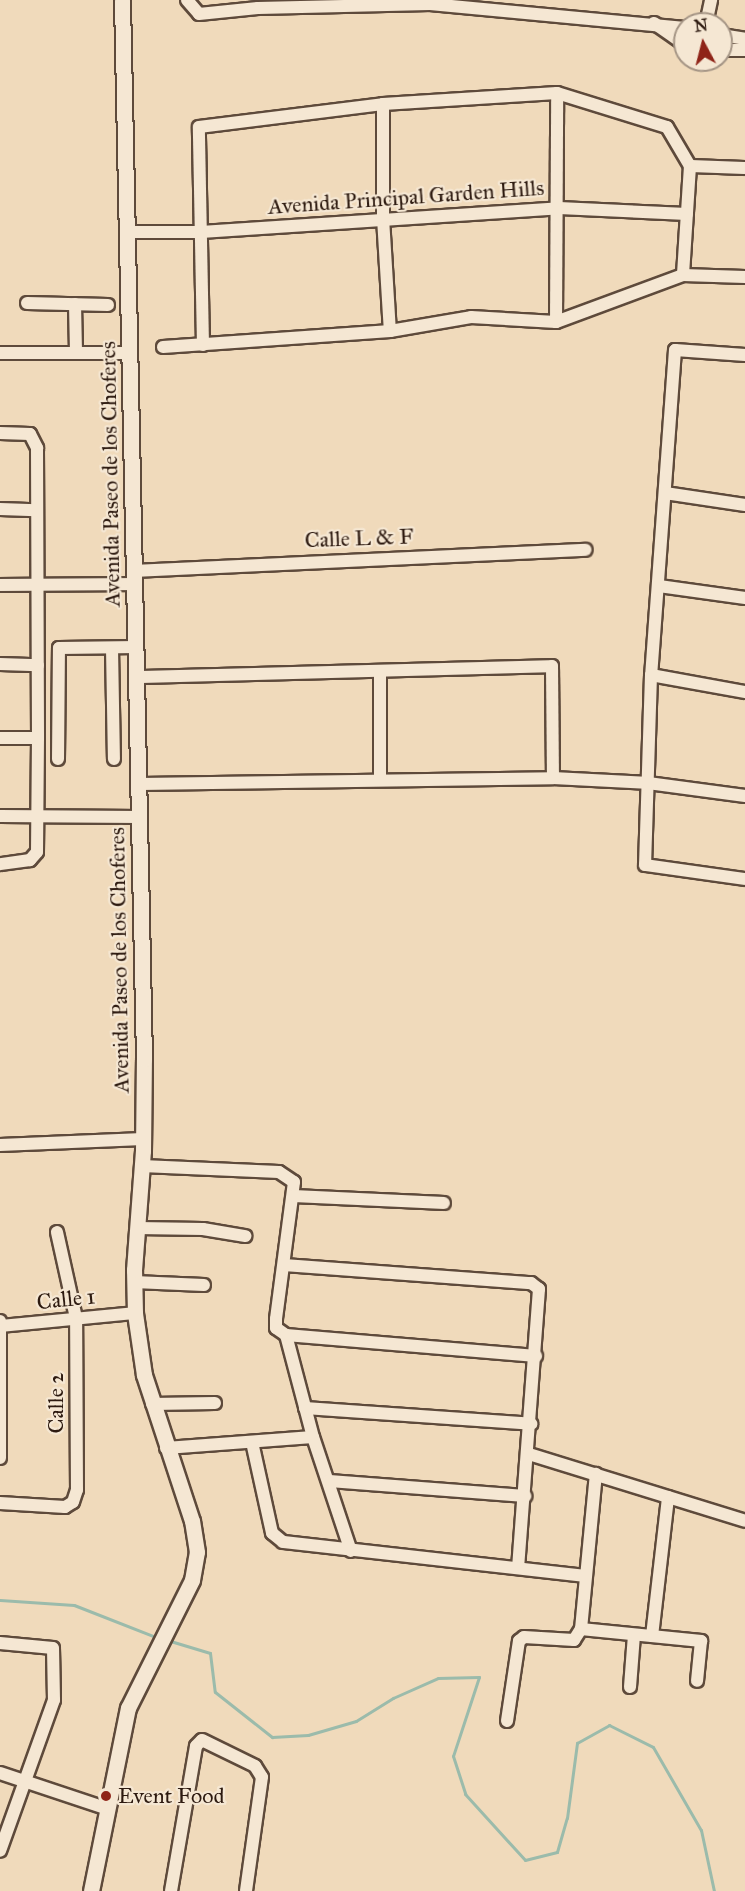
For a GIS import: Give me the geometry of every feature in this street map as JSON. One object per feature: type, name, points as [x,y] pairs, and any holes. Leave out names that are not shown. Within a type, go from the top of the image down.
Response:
[{"type":"street","name":"Avenida Paseo de los Choferes","points":[[91,1891],[128,1708],[192,1580],[197,1552],[192,1521],[152,1404],[135,1313],[134,1282],[143,1139],[140,784],[122,0]]},
{"type":"street","points":[[187,0],[199,14],[258,4],[424,2],[673,26]]},
{"type":"street","points":[[654,23],[673,36]]},
{"type":"street","points":[[556,322],[559,208],[557,93]]},
{"type":"street","points":[[203,345],[199,127],[383,104],[557,93],[667,127],[690,166],[683,275]]},
{"type":"street","points":[[383,104],[383,218],[390,332]]},
{"type":"street","points":[[690,166],[745,168]]},
{"type":"street","name":"Avenida Principal Garden Hills","points":[[128,232],[201,232],[559,208],[687,214]]},
{"type":"street","points":[[163,347],[390,332],[471,316],[556,322],[683,275],[745,278]]},
{"type":"street","points":[[27,303],[108,304]]},
{"type":"street","points":[[75,304],[75,353]]},
{"type":"street","points":[[745,355],[675,350],[651,675],[645,865],[745,879]]},
{"type":"street","points":[[0,353],[131,353]]},
{"type":"street","points":[[0,433],[25,433],[34,438],[37,448],[38,665],[38,849],[34,857],[0,864]]},
{"type":"street","points":[[665,493],[745,505]]},
{"type":"street","points":[[0,509],[36,510]]},
{"type":"street","name":"Calle L & F","points":[[0,585],[37,586],[134,577],[586,550]]},
{"type":"street","points":[[658,586],[745,598]]},
{"type":"street","points":[[58,759],[57,651],[63,646],[137,647]]},
{"type":"street","points":[[112,648],[114,759]]},
{"type":"street","points":[[0,664],[38,665]]},
{"type":"street","points":[[138,677],[552,666],[552,778]]},
{"type":"street","points":[[380,671],[381,779]]},
{"type":"street","points":[[651,675],[745,692]]},
{"type":"street","points":[[0,738],[38,738]]},
{"type":"street","points":[[140,784],[552,778],[648,783],[745,795]]},
{"type":"street","points":[[0,816],[139,817]]},
{"type":"street","points":[[0,1145],[143,1139]]},
{"type":"street","points":[[142,1166],[279,1172],[294,1182],[294,1196],[276,1319],[276,1328],[286,1335],[536,1356]]},
{"type":"street","points":[[294,1196],[444,1203]]},
{"type":"street","points":[[137,1228],[202,1229],[245,1236]]},
{"type":"street","name":"Calle 2","points":[[0,1503],[65,1507],[73,1502],[77,1490],[76,1318],[57,1232]]},
{"type":"street","points":[[284,1265],[531,1283],[539,1289],[529,1454],[518,1567]]},
{"type":"street","points":[[134,1282],[204,1285]]},
{"type":"street","name":"Calle 1","points":[[0,1325],[135,1313]]},
{"type":"street","points":[[0,1325],[0,1458]]},
{"type":"street","points":[[286,1335],[305,1408],[351,1551]]},
{"type":"street","points":[[152,1404],[216,1403]]},
{"type":"street","points":[[305,1408],[531,1424]]},
{"type":"street","points":[[166,1448],[314,1437]]},
{"type":"street","points":[[252,1442],[272,1533],[283,1542],[299,1546],[518,1567],[584,1576]]},
{"type":"street","points":[[529,1454],[745,1521]]},
{"type":"street","points":[[507,1721],[519,1641],[524,1637],[574,1640],[581,1629],[584,1576],[596,1474]]},
{"type":"street","points":[[328,1481],[525,1496]]},
{"type":"street","points":[[652,1636],[668,1497]]},
{"type":"street","points":[[581,1629],[701,1641],[697,1681]]},
{"type":"street","points":[[630,1687],[634,1635]]},
{"type":"street","points":[[0,1643],[53,1648],[53,1710],[0,1851]]},
{"type":"street","points":[[171,1891],[199,1741],[255,1766],[262,1777],[246,1891]]},
{"type":"street","points":[[0,1773],[108,1809]]},
{"type":"waterway","points":[[0,1600],[74,1605],[158,1638]]},
{"type":"waterway","points":[[167,1640],[210,1653],[215,1692],[272,1737],[308,1735],[356,1721],[393,1698],[438,1678],[479,1677],[453,1756],[465,1794],[525,1860],[557,1852],[567,1818],[577,1743],[609,1725],[653,1747],[701,1830],[714,1891]]},
{"type":"place","name":"Event Food","points":[[106,1796]]}]
